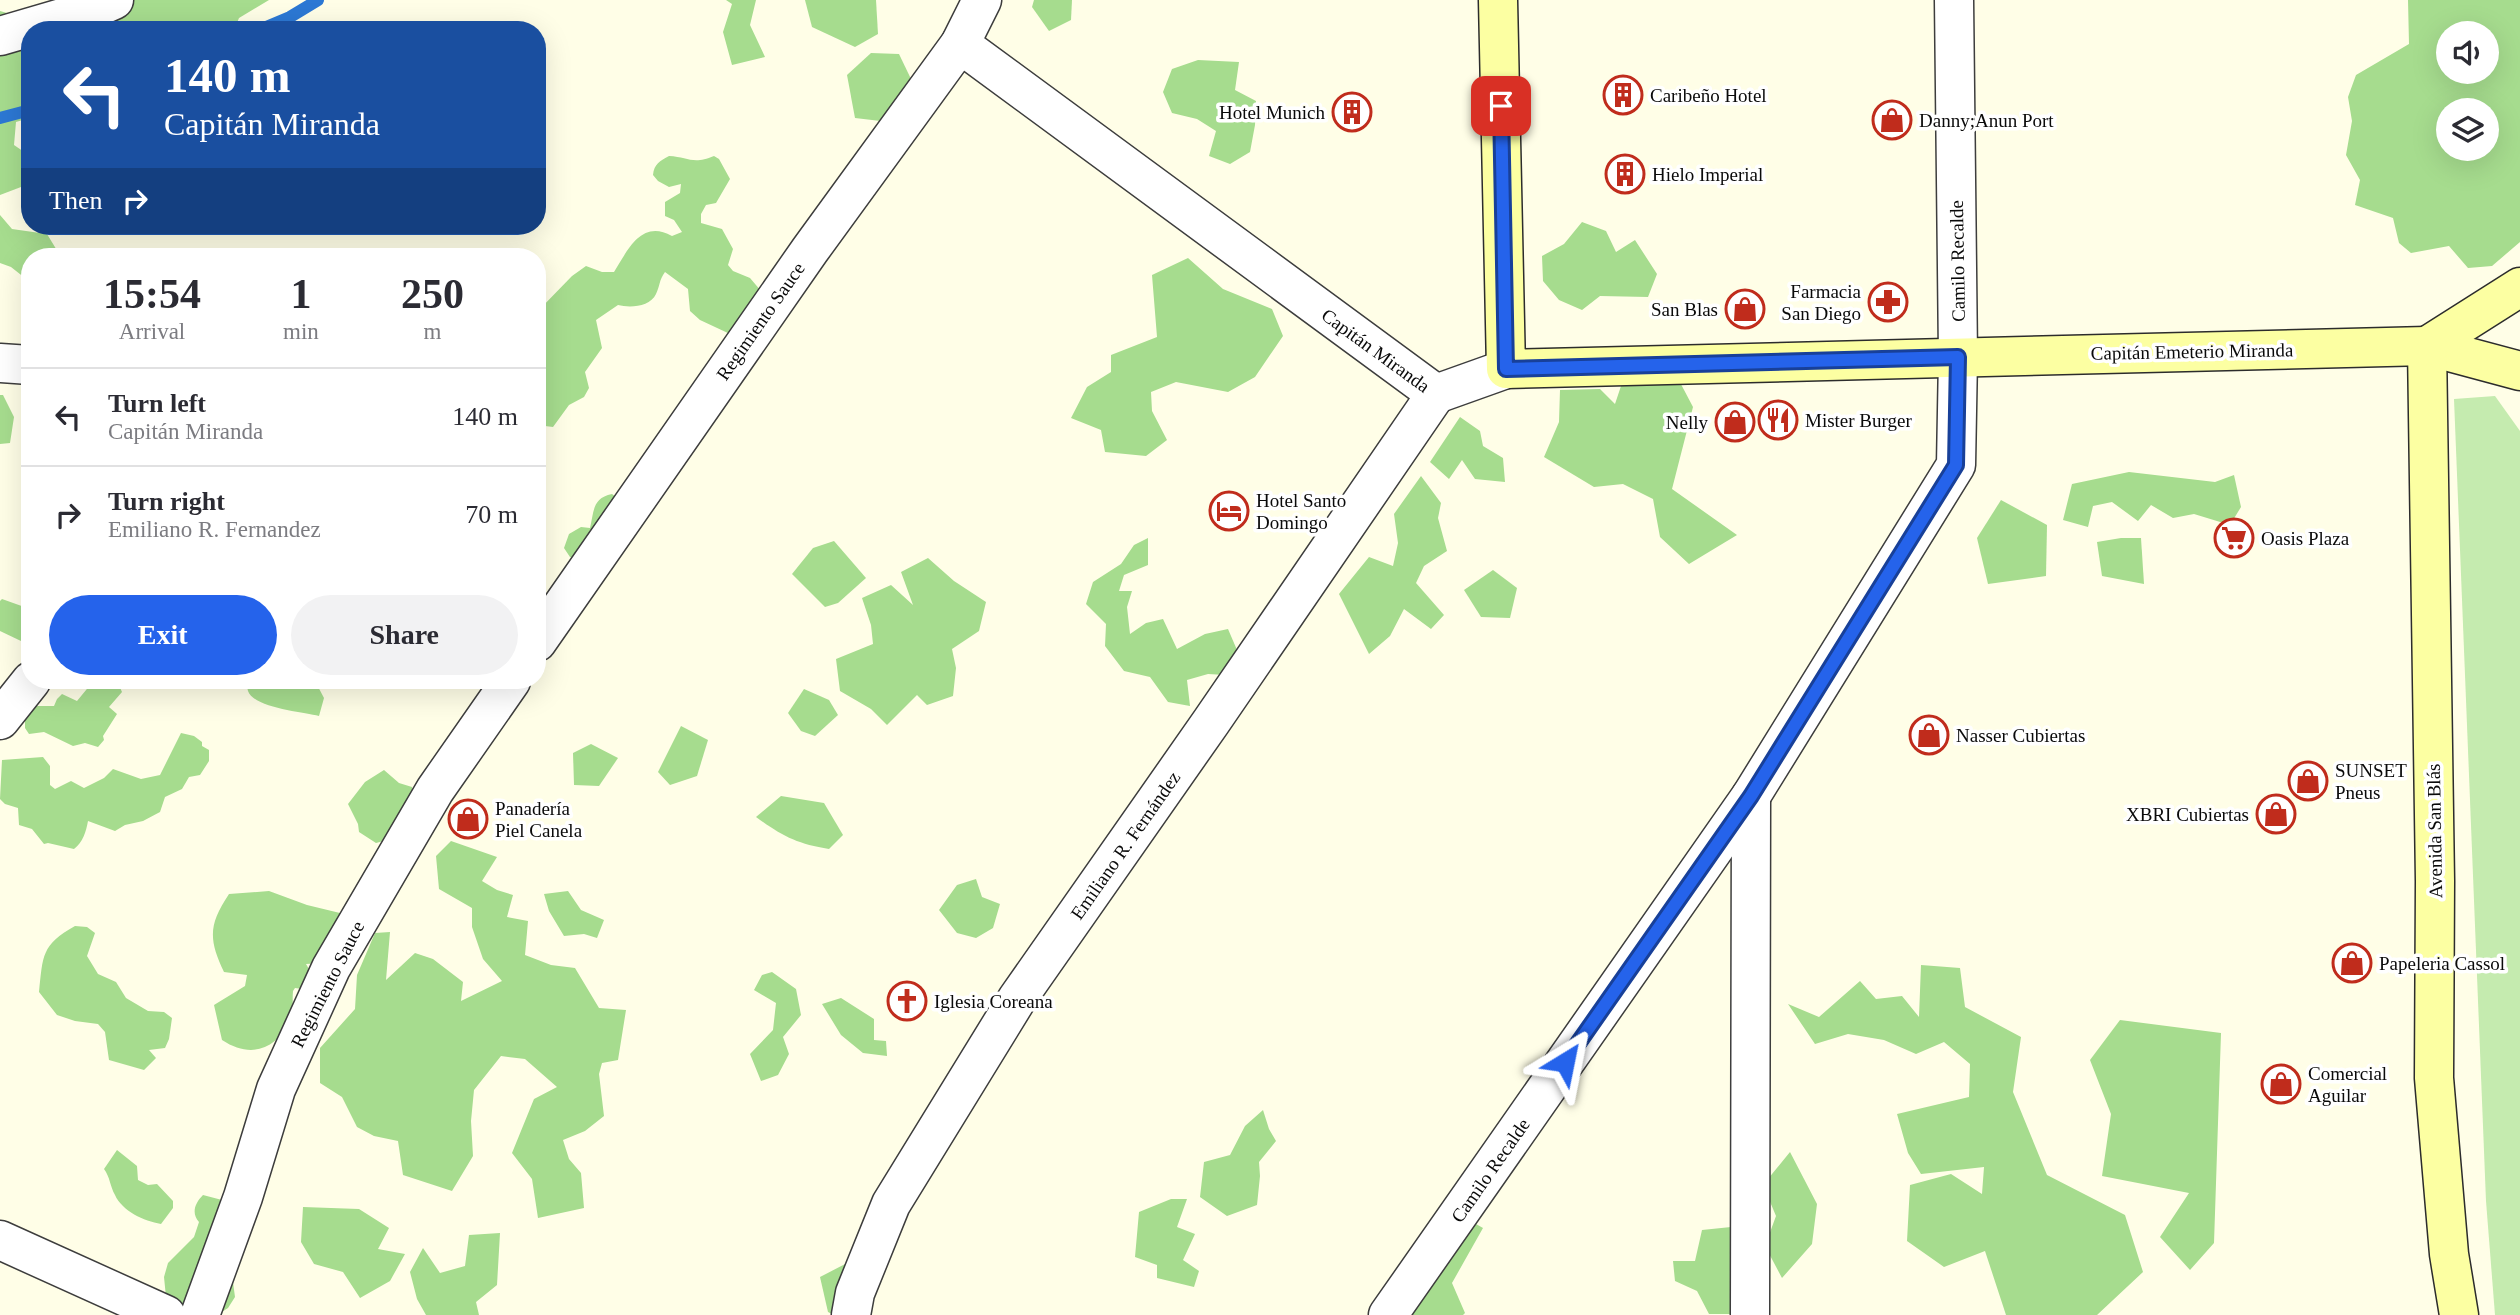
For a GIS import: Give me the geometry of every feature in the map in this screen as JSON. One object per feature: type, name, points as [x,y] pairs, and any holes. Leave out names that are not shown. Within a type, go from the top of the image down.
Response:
[{"type":"street","points":[[51,21],[114,0]]},
{"type":"street","name":"Regimiento Sauce","points":[[546,629],[810,250],[960,44],[982,0]]},
{"type":"street","points":[[1499,0],[1506,369]]},
{"type":"street","name":"Camilo Recalde","points":[[1388,1315],[1751,796],[1956,465],[1958,357],[1954,0]]},
{"type":"street","points":[[0,36],[21,30]]},
{"type":"street","name":"Capitán Miranda","points":[[960,44],[1436,394],[1506,369],[1958,357]]},
{"type":"street","points":[[2427,346],[2520,287]]},
{"type":"street","name":"Capitán Emeterio Miranda","points":[[1958,357],[2427,346],[2520,371]]},
{"type":"street","name":"Avenida San Blás","points":[[2427,346],[2435,881],[2434,1078],[2449,1254],[2459,1315]]},
{"type":"street","points":[[0,363],[21,364]]},
{"type":"street","name":"Emiliano R. Fernández","points":[[851,1315],[855,1293],[891,1204],[1017,999],[1436,394]]},
{"type":"street","points":[[0,720],[25,689]]},
{"type":"street","name":"Regimiento Sauce","points":[[200,1315],[243,1198],[275,1089],[331,968],[435,790],[505,689]]},
{"type":"street","points":[[1750,1315],[1751,796]]},
{"type":"street","points":[[0,1240],[166,1315]]},
{"type":"green space","points":[[71,0],[269,0],[238,21],[100,21]]},
{"type":"green space","points":[[726,0],[756,0],[750,25],[765,57],[732,65],[723,32],[732,4]]},
{"type":"green space","points":[[805,0],[876,0],[878,34],[855,47],[812,27]]},
{"type":"green space","points":[[1034,0],[1072,0],[1071,20],[1049,31],[1032,7]]},
{"type":"green space","points":[[2408,0],[2520,0],[2520,242],[2492,266],[2468,268],[2449,246],[2411,253],[2399,243],[2393,218],[2355,205],[2360,180],[2346,155],[2352,121],[2348,97],[2356,75],[2409,44]]},
{"type":"green space","points":[[0,11],[14,15],[21,26],[21,120],[16,122],[14,145],[21,150],[21,187],[0,195]]},
{"type":"green space","points":[[871,53],[899,54],[911,79],[889,122],[855,118],[847,75]]},
{"type":"green space","points":[[1198,60],[1239,62],[1235,90],[1256,101],[1250,152],[1230,164],[1209,156],[1216,131],[1197,119],[1172,113],[1163,92],[1172,69]]},
{"type":"green space","points":[[669,156],[696,160],[714,156],[719,159],[730,179],[716,203],[706,205],[701,214],[701,223],[722,229],[733,249],[728,265],[733,271],[750,278],[767,298],[730,334],[700,320],[690,311],[688,289],[665,272],[656,294],[649,302],[634,306],[618,305],[596,320],[602,348],[585,372],[589,388],[584,397],[569,405],[553,427],[546,426],[546,303],[572,276],[586,266],[602,272],[614,272],[630,246],[644,234],[652,231],[672,236],[682,232],[674,220],[665,216],[665,202],[680,193],[681,184],[669,187],[658,181],[653,175],[658,163]]},
{"type":"green space","points":[[0,215],[12,229],[21,230],[21,235],[48,235],[56,248],[21,248],[21,275],[0,263]]},
{"type":"green space","points":[[1582,222],[1606,231],[1616,252],[1635,240],[1657,274],[1648,297],[1600,296],[1582,310],[1559,300],[1543,281],[1542,256],[1564,244]]},
{"type":"green space","points":[[1188,258],[1223,289],[1272,309],[1283,336],[1255,377],[1228,392],[1176,382],[1151,392],[1152,411],[1167,440],[1146,456],[1105,452],[1101,430],[1071,418],[1087,387],[1111,372],[1111,355],[1157,337],[1152,275]]},
{"type":"green space","points":[[1673,369],[1693,407],[1672,489],[1737,535],[1689,564],[1660,537],[1653,499],[1623,484],[1594,487],[1544,457],[1559,422],[1560,390],[1600,389],[1615,404],[1625,374]]},
{"type":"green space","points":[[0,395],[3,395],[14,417],[10,443],[0,444]]},
{"type":"green space","points":[[2495,396],[2520,431],[2520,1315],[2495,1315],[2486,1201],[2454,399]]},
{"type":"green space","points":[[1460,417],[1480,431],[1483,446],[1503,458],[1505,482],[1475,479],[1462,460],[1449,479],[1430,462]]},
{"type":"green space","points":[[2129,472],[2215,482],[2234,475],[2241,507],[2230,525],[2194,514],[2173,518],[2151,505],[2138,521],[2112,502],[2093,506],[2088,527],[2063,520],[2072,484]]},
{"type":"green space","points":[[1421,476],[1441,503],[1438,518],[1447,551],[1424,566],[1416,583],[1444,615],[1431,629],[1404,609],[1390,636],[1369,654],[1339,594],[1369,557],[1393,566],[1398,543],[1394,514]]},
{"type":"green space","points":[[612,494],[616,497],[580,561],[570,557],[564,548],[569,534],[581,527],[590,528],[597,502]]},
{"type":"green space","points":[[2001,500],[2047,525],[2046,576],[1988,584],[1977,538]]},
{"type":"green space","points":[[1148,538],[1148,565],[1124,575],[1119,591],[1132,591],[1127,607],[1130,634],[1146,623],[1163,619],[1177,649],[1205,634],[1228,629],[1240,657],[1225,675],[1208,674],[1187,680],[1190,706],[1168,702],[1150,677],[1124,671],[1105,646],[1106,624],[1086,604],[1093,582],[1121,564],[1134,545]]},
{"type":"green space","points":[[2141,538],[2144,584],[2102,576],[2097,542]]},
{"type":"green space","points":[[834,541],[866,578],[838,603],[825,607],[792,574],[813,548]]},
{"type":"green space","points":[[928,558],[954,581],[986,602],[979,631],[952,649],[956,668],[953,696],[927,705],[917,695],[887,725],[871,709],[840,691],[836,659],[873,644],[871,625],[862,598],[891,585],[913,605],[901,572]]},
{"type":"green space","points":[[1493,570],[1517,588],[1510,618],[1481,617],[1464,590]]},
{"type":"green space","points":[[2,599],[21,606],[21,641],[0,631]]},
{"type":"green space","points":[[87,689],[120,689],[122,692],[109,707],[117,714],[98,747],[85,743],[73,746],[44,732],[29,734],[25,728],[25,713],[31,706],[54,706],[62,694],[77,701]]},
{"type":"green space","points":[[319,689],[324,698],[319,716],[259,702],[248,691]]},
{"type":"green space","points":[[804,689],[829,700],[838,715],[815,736],[801,731],[788,713]]},
{"type":"green space","points":[[681,726],[708,740],[697,776],[670,785],[658,772]]},
{"type":"green space","points":[[181,733],[194,736],[209,750],[209,761],[200,775],[189,777],[182,789],[165,797],[160,812],[143,821],[125,825],[115,831],[88,821],[84,837],[74,849],[44,844],[32,829],[19,825],[18,808],[5,804],[0,799],[2,760],[43,757],[50,766],[50,785],[55,789],[71,781],[84,788],[104,778],[113,769],[141,779],[160,775]]},
{"type":"green space","points":[[591,744],[618,758],[599,786],[574,785],[573,753]]},
{"type":"green space","points":[[384,770],[399,783],[412,787],[415,807],[391,839],[376,843],[359,832],[348,804],[365,782]]},
{"type":"green space","points":[[781,796],[824,803],[843,835],[829,849],[808,845],[790,838],[756,817]]},
{"type":"green space","points":[[451,841],[497,857],[482,881],[513,895],[507,917],[528,921],[525,955],[551,965],[575,968],[599,1008],[626,1010],[618,1060],[602,1063],[599,1074],[604,1116],[585,1131],[563,1140],[569,1159],[581,1173],[584,1208],[538,1218],[532,1179],[512,1153],[534,1099],[557,1087],[525,1059],[501,1056],[474,1090],[471,1121],[473,1156],[452,1191],[403,1175],[398,1141],[374,1136],[357,1127],[342,1097],[320,1083],[320,1048],[355,1009],[357,975],[375,933],[390,932],[386,980],[415,953],[433,959],[463,982],[461,1001],[502,981],[483,959],[472,927],[472,908],[439,889],[436,856]]},
{"type":"green space","points":[[976,879],[982,897],[1000,904],[993,928],[976,938],[957,933],[939,910],[957,885]]},
{"type":"green space","points":[[269,891],[307,905],[340,913],[345,924],[322,963],[306,964],[310,971],[302,989],[295,988],[293,991],[292,1016],[285,1030],[262,1048],[243,1049],[222,1040],[214,1005],[245,986],[247,975],[224,972],[213,941],[214,923],[229,894]]},
{"type":"green space","points":[[568,891],[581,910],[604,920],[597,938],[584,934],[564,936],[549,911],[544,894]]},
{"type":"green space","points":[[75,926],[87,927],[95,933],[87,956],[98,974],[116,982],[126,998],[148,1011],[164,1012],[172,1018],[165,1048],[149,1050],[156,1058],[144,1070],[109,1060],[105,1032],[98,1024],[57,1015],[39,992],[46,953],[56,939]]},
{"type":"green space","points":[[1921,965],[1960,968],[1965,1007],[2021,1037],[2013,1092],[2047,1175],[2125,1215],[2143,1272],[2097,1315],[2006,1315],[1985,1251],[1944,1267],[1907,1241],[1910,1185],[1951,1174],[1982,1194],[1984,1167],[1921,1174],[1908,1153],[1897,1114],[1969,1097],[1970,1064],[1944,1042],[1916,1054],[1884,1040],[1848,1034],[1815,1044],[1788,1004],[1819,1017],[1860,981],[1876,999],[1902,996],[1919,1017]]},
{"type":"green space","points":[[772,972],[796,989],[801,1015],[783,1037],[789,1054],[778,1075],[761,1081],[750,1054],[773,1030],[776,1003],[754,990],[762,975]]},
{"type":"green space","points":[[841,998],[874,1019],[874,1040],[886,1041],[887,1056],[863,1053],[841,1035],[822,1004]]},
{"type":"green space","points":[[2120,1020],[2221,1033],[2214,1243],[2190,1270],[2160,1237],[2189,1193],[2102,1176],[2111,1114],[2090,1060]]},
{"type":"green space","points":[[1263,1110],[1276,1141],[1259,1162],[1257,1205],[1227,1216],[1200,1197],[1204,1162],[1230,1155],[1245,1126]]},
{"type":"green space","points":[[117,1150],[137,1166],[138,1180],[148,1185],[157,1184],[173,1201],[173,1208],[161,1224],[134,1214],[118,1201],[104,1169]]},
{"type":"green space","points":[[1790,1152],[1817,1204],[1812,1244],[1782,1278],[1765,1246],[1776,1216],[1763,1185]]},
{"type":"green space","points":[[203,1195],[222,1200],[235,1297],[228,1308],[217,1315],[167,1307],[164,1277],[168,1263],[194,1237],[199,1222],[195,1208]]},
{"type":"green space","points":[[1171,1199],[1187,1199],[1177,1227],[1195,1234],[1183,1260],[1199,1271],[1194,1287],[1157,1278],[1157,1265],[1135,1257],[1139,1212]]},
{"type":"green space","points":[[303,1207],[359,1209],[389,1228],[378,1249],[405,1254],[390,1281],[360,1298],[343,1272],[314,1264],[301,1242]]},
{"type":"green space","points":[[1469,1220],[1483,1228],[1452,1283],[1465,1313],[1395,1315]]},
{"type":"green space","points":[[1731,1227],[1734,1314],[1709,1314],[1697,1291],[1675,1281],[1673,1261],[1695,1261],[1702,1230]]},
{"type":"green space","points":[[500,1233],[497,1285],[476,1302],[479,1315],[426,1315],[417,1299],[410,1272],[423,1248],[440,1273],[465,1266],[469,1235]]},
{"type":"green space","points":[[849,1262],[834,1315],[828,1312],[820,1277]]},
{"type":"waterway","points":[[280,21],[318,0]]},
{"type":"waterway","points":[[0,118],[21,112]]},
{"type":"place","name":"Caribeño Hotel","points":[[1623,95]]},
{"type":"place","name":"Hotel Munich","points":[[1352,112]]},
{"type":"place","name":"Danny;Anun Port","points":[[1892,120]]},
{"type":"place","name":"Hielo Imperial","points":[[1625,174]]},
{"type":"place","name":"Farmacia San Diego","points":[[1888,302]]},
{"type":"place","name":"San Blas","points":[[1745,309]]},
{"type":"place","name":"Mister Burger","points":[[1778,420]]},
{"type":"place","name":"Nelly","points":[[1735,422]]},
{"type":"place","name":"Hotel Santo Domingo","points":[[1229,511]]},
{"type":"place","name":"Oasis Plaza","points":[[2234,538]]},
{"type":"place","name":"Nasser Cubiertas","points":[[1929,735]]},
{"type":"place","name":"SUNSET Pneus","points":[[2308,781]]},
{"type":"place","name":"XBRI Cubiertas","points":[[2276,814]]},
{"type":"place","name":"Panadería Piel Canela","points":[[468,819]]},
{"type":"place","name":"Papeleria Cassol","points":[[2352,963]]},
{"type":"place","name":"Iglesia Coreana","points":[[907,1001]]},
{"type":"place","name":"Comercial Aguilar","points":[[2281,1084]]},
{"type":"route","points":[[1501,106],[1506,369],[1958,357],[1956,465],[1751,796],[1565,1062]]}]
